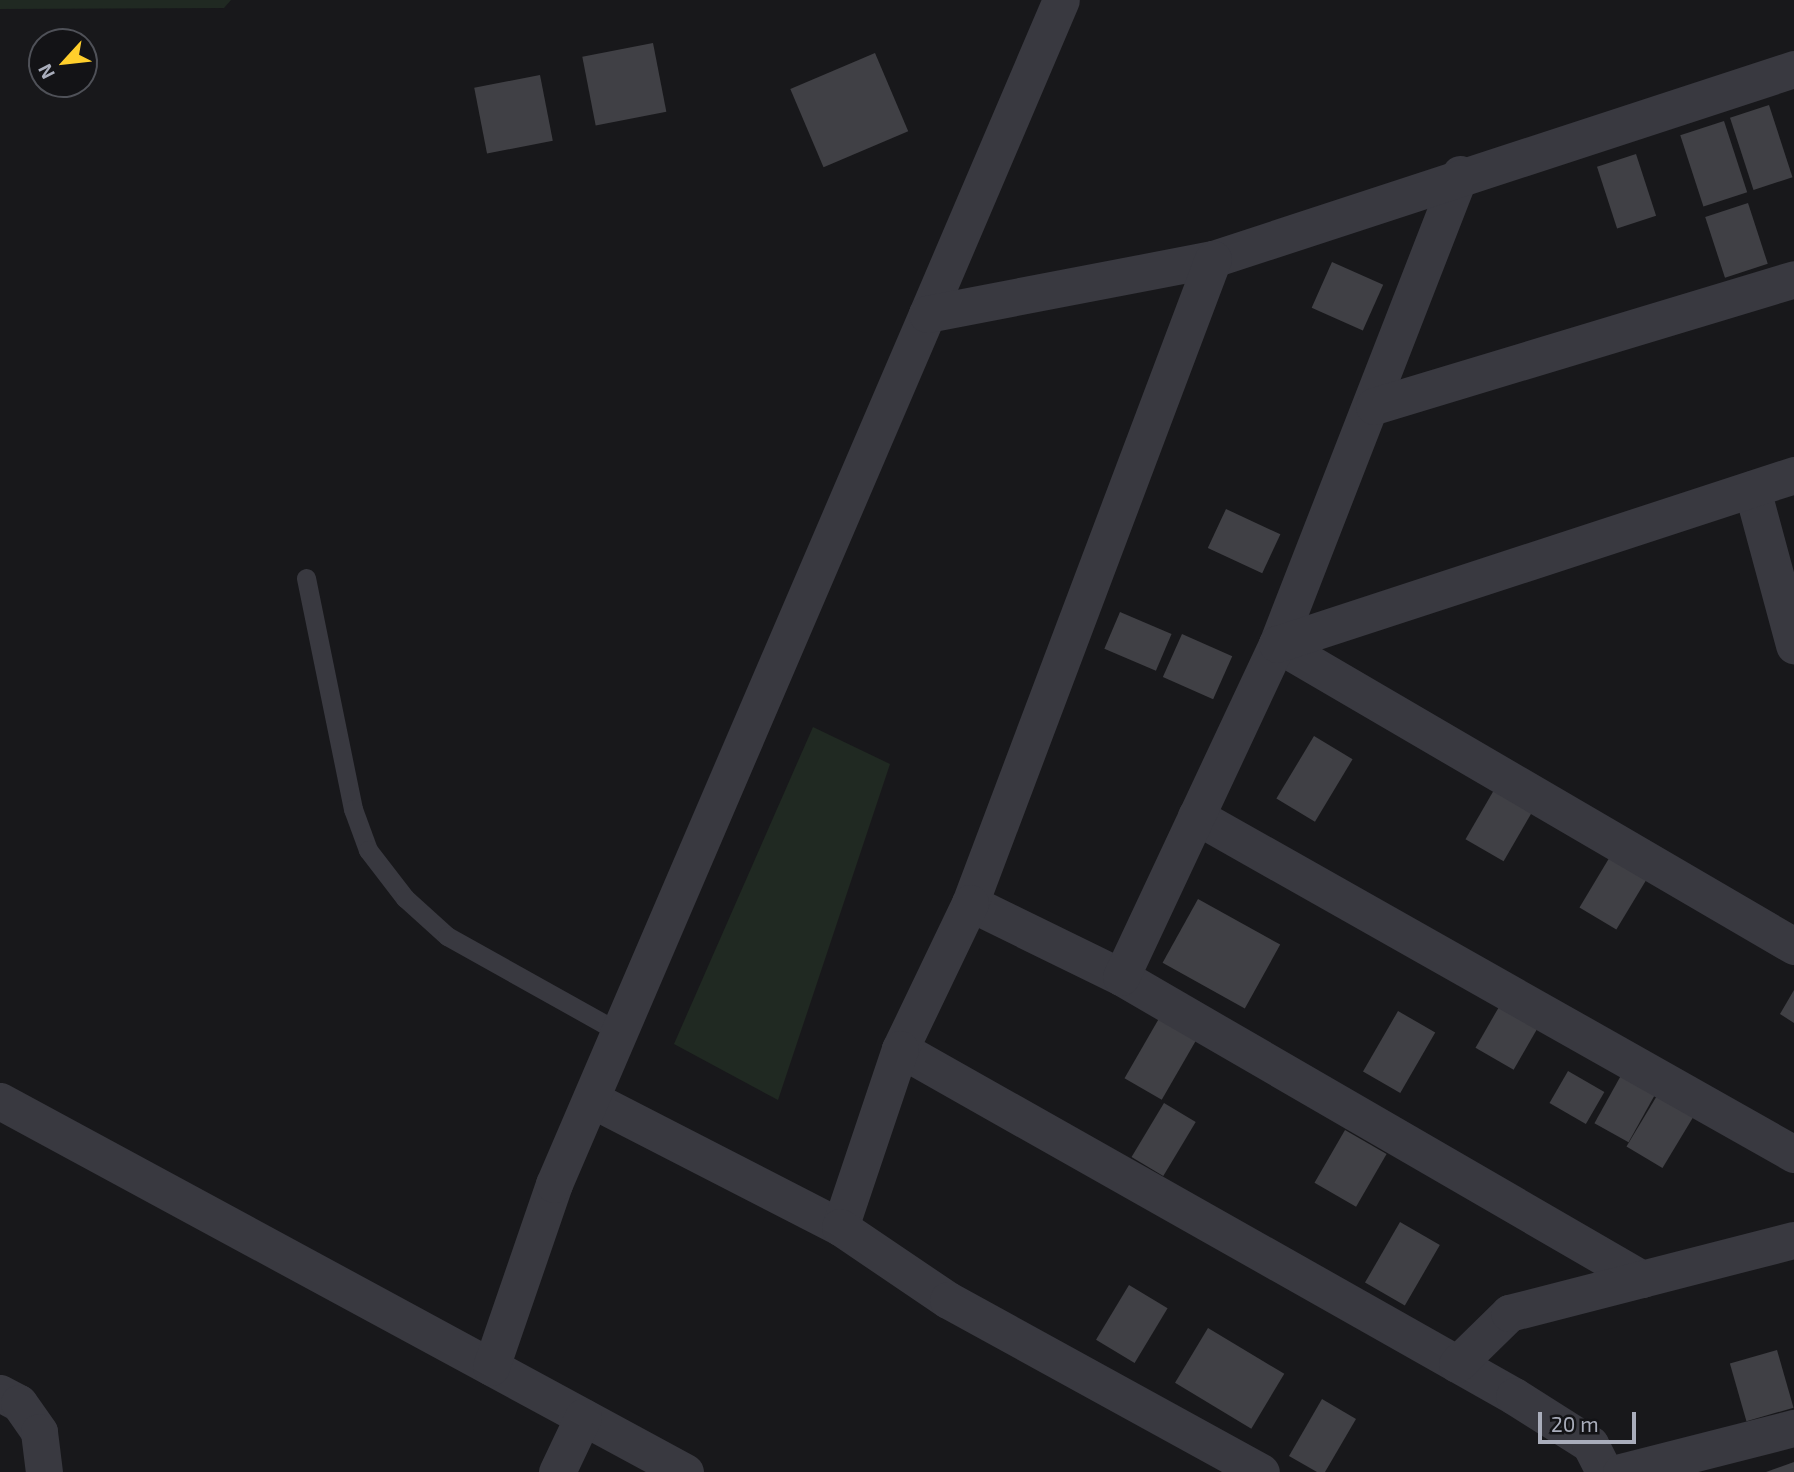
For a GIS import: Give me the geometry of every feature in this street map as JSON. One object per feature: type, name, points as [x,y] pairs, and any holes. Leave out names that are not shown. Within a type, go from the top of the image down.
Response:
[{"type":"street","points":[[491,1367],[591,1099],[1061,0]]},
{"type":"street","points":[[927,314],[1213,259],[1460,174],[1794,69]]},
{"type":"street","points":[[1121,977],[1277,644],[1374,406],[1460,174]]},
{"type":"street","points":[[840,1227],[900,1049],[970,903],[1213,259]]},
{"type":"street","points":[[1374,406],[1794,279]]},
{"type":"street","points":[[1277,644],[1794,475]]},
{"type":"street","points":[[1752,489],[1794,645]]},
{"type":"street","points":[[1277,644],[1794,946]]},
{"type":"street","points":[[1196,816],[1794,1154]]},
{"type":"street","points":[[970,903],[1121,977],[1642,1279]]},
{"type":"street","points":[[900,1049],[1457,1364],[1590,1444],[1604,1472]]},
{"type":"street","points":[[591,1099],[840,1227],[948,1300],[1261,1472]]},
{"type":"street","points":[[0,1101],[685,1472]]},
{"type":"street","points":[[1457,1364],[1509,1313],[1794,1240]]},
{"type":"street","points":[[0,1393],[19,1403],[39,1432],[47,1469]]},
{"type":"street","points":[[557,1472],[583,1417]]},
{"type":"street","points":[[1621,1472],[1794,1428]]},
{"type":"lane","points":[[306,578],[353,808],[368,850],[405,898],[447,936],[619,1032]]},
{"type":"shaded area","points":[[0,0],[231,0],[224,8],[0,9]]},
{"type":"shaded area","points":[[813,727],[890,764],[778,1100],[674,1044]]},
{"type":"building","points":[[653,43],[666,112],[596,125],[582,57]]},
{"type":"building","points":[[875,53],[908,131],[824,167],[790,89]]},
{"type":"building","points":[[540,75],[553,141],[487,154],[474,88]]},
{"type":"building","points":[[1769,105],[1792,177],[1753,190],[1730,118]]},
{"type":"building","points":[[1724,121],[1747,192],[1703,207],[1680,135]]},
{"type":"building","points":[[1636,154],[1656,216],[1617,228],[1597,167]]},
{"type":"building","points":[[1748,203],[1768,264],[1725,278],[1705,217]]},
{"type":"building","points":[[1332,262],[1383,285],[1363,330],[1312,308]]},
{"type":"building","points":[[1226,509],[1280,534],[1262,573],[1208,548]]},
{"type":"building","points":[[1120,612],[1172,634],[1156,671],[1104,649]]},
{"type":"building","points":[[1182,634],[1232,656],[1213,699],[1163,677]]},
{"type":"building","points":[[1314,736],[1353,759],[1315,822],[1276,799]]},
{"type":"building","points":[[1494,790],[1532,812],[1504,861],[1466,839]]},
{"type":"building","points":[[1614,850],[1651,872],[1616,930],[1579,907]]},
{"type":"building","points":[[1198,899],[1280,945],[1245,1008],[1163,963]]},
{"type":"building","points":[[1794,990],[1794,1023],[1780,1014]]},
{"type":"building","points":[[1503,1000],[1541,1022],[1514,1070],[1476,1048]]},
{"type":"building","points":[[1398,1011],[1435,1032],[1400,1093],[1363,1072]]},
{"type":"building","points":[[1161,1015],[1198,1036],[1162,1100],[1124,1078]]},
{"type":"building","points":[[1624,1070],[1658,1089],[1629,1142],[1594,1123]]},
{"type":"building","points":[[1568,1071],[1604,1092],[1586,1124],[1550,1103]]},
{"type":"building","points":[[1661,1089],[1697,1111],[1662,1168],[1626,1146]]},
{"type":"building","points":[[1164,1103],[1196,1122],[1163,1176],[1132,1157]]},
{"type":"building","points":[[1345,1130],[1387,1154],[1356,1207],[1314,1183]]},
{"type":"building","points":[[1400,1222],[1440,1245],[1405,1306],[1365,1283]]},
{"type":"building","points":[[1129,1285],[1168,1308],[1135,1363],[1096,1340]]},
{"type":"building","points":[[1208,1328],[1284,1374],[1251,1429],[1175,1383]]},
{"type":"building","points":[[1777,1350],[1794,1408],[1746,1421],[1730,1364]]},
{"type":"building","points":[[1322,1399],[1356,1419],[1325,1472],[1317,1472],[1289,1456]]},
{"type":"building","points":[[1794,1462],[1794,1472],[1766,1472]]}]
